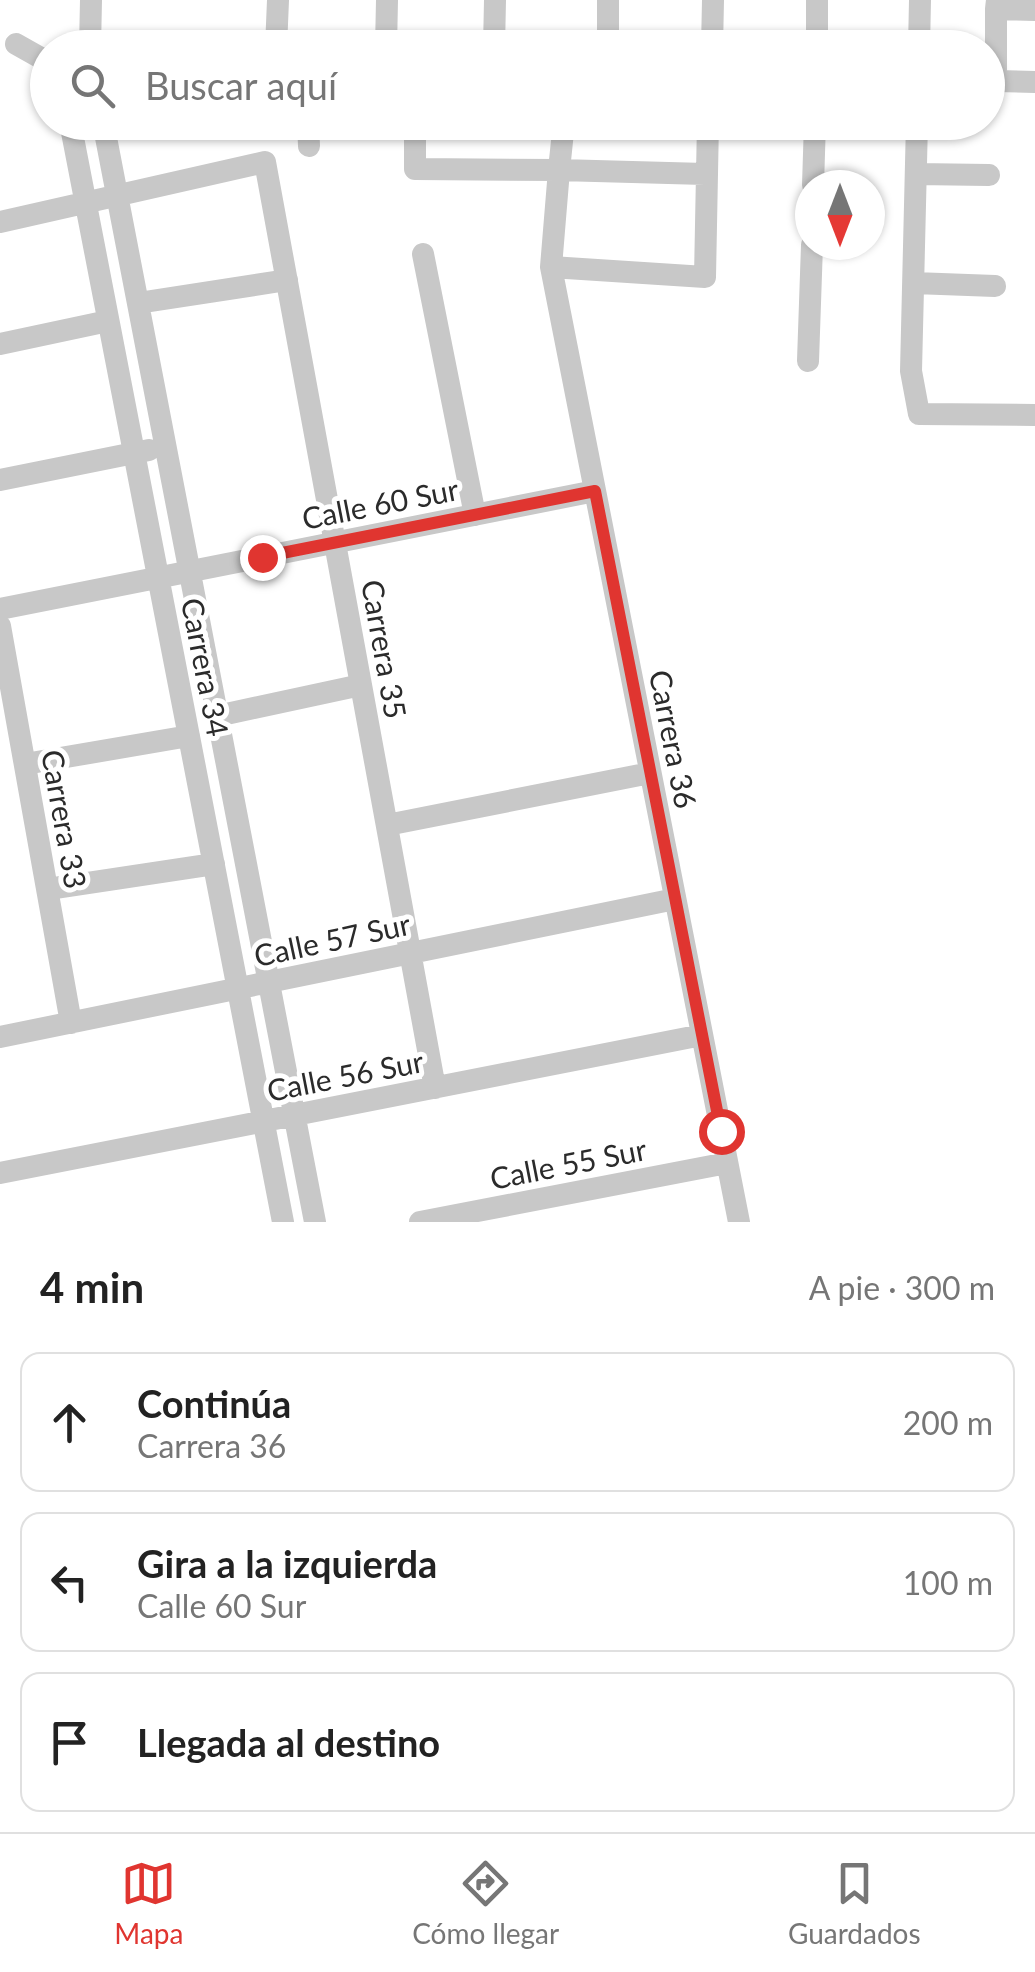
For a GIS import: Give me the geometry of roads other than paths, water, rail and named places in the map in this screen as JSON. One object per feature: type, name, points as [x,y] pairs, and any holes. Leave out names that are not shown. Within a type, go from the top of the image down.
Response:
[{"type":"street","points":[[90,30],[91,0]]},
{"type":"street","points":[[277,30],[278,0]]},
{"type":"street","points":[[386,0],[386,30]]},
{"type":"street","points":[[494,30],[495,0]]},
{"type":"street","points":[[608,0],[608,30]]},
{"type":"street","points":[[712,30],[713,0]]},
{"type":"street","points":[[817,30],[818,0]]},
{"type":"street","points":[[919,30],[920,0]]},
{"type":"street","points":[[995,30],[996,5],[1035,10]]},
{"type":"street","points":[[16,44],[30,52]]},
{"type":"street","points":[[1005,81],[1035,82]]},
{"type":"street","name":"Carrera 34","points":[[74,140],[283,1222]]},
{"type":"street","name":"Carrera 34","points":[[106,140],[315,1222]]},
{"type":"street","points":[[415,140],[415,169],[705,174]]},
{"type":"street","name":"Carrera 36","points":[[562,140],[551,267],[739,1222]]},
{"type":"street","points":[[551,267],[705,277],[707,140]]},
{"type":"street","points":[[813,170],[814,140]]},
{"type":"street","points":[[917,140],[911,371],[919,414],[1035,415]]},
{"type":"street","name":"Carrera 35","points":[[117,195],[265,162],[435,1088]]},
{"type":"street","points":[[916,174],[989,175]]},
{"type":"street","points":[[0,222],[117,195]]},
{"type":"street","points":[[424,254],[475,515]]},
{"type":"street","points":[[808,361],[811,260]]},
{"type":"street","points":[[138,302],[287,280]]},
{"type":"street","points":[[914,284],[995,286]]},
{"type":"street","points":[[0,344],[108,321]]},
{"type":"street","points":[[0,480],[166,447]]},
{"type":"street","name":"Calle 60 Sur","points":[[0,609],[595,491]]},
{"type":"street","name":"Carrera 33","points":[[0,626],[72,1023]]},
{"type":"street","points":[[217,716],[361,685]]},
{"type":"street","points":[[25,764],[189,736]]},
{"type":"street","points":[[387,826],[650,773]]},
{"type":"street","points":[[48,890],[214,864]]},
{"type":"street","name":"Calle 57 Sur","points":[[0,1038],[675,899]]},
{"type":"street","name":"Calle 56 Sur","points":[[0,1173],[702,1036]]},
{"type":"street","name":"Calle 55 Sur","points":[[420,1222],[727,1163]]}]
